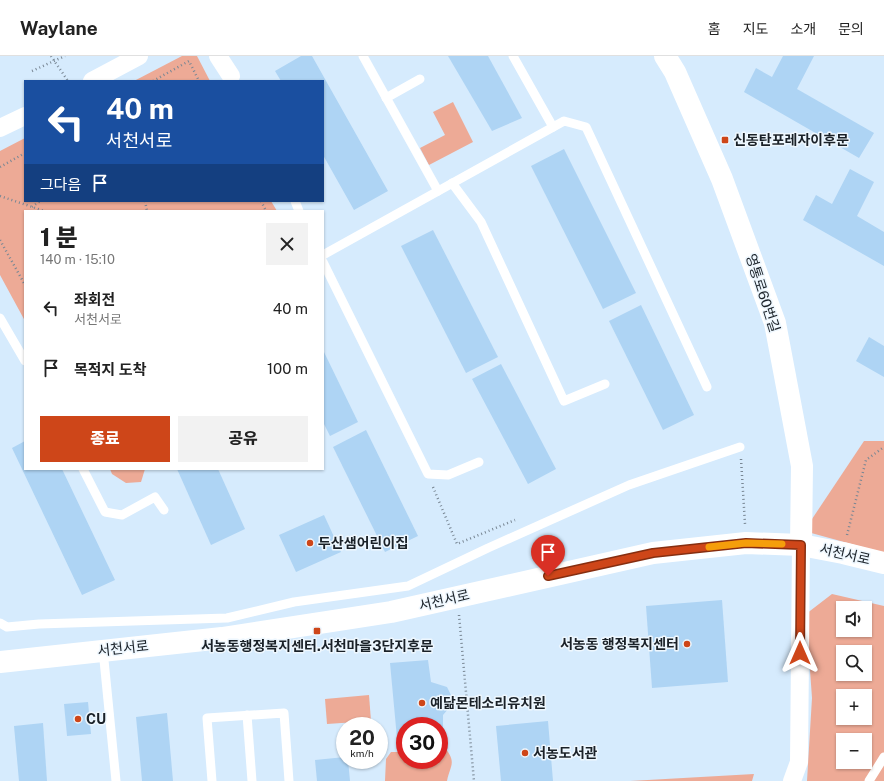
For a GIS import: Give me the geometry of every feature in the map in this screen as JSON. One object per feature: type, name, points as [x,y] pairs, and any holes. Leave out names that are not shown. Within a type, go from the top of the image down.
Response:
[{"type":"street","points":[[94,80],[139,56]]},
{"type":"street","points":[[218,56],[233,79]]},
{"type":"street","name":"영통로60번길","points":[[665,56],[675,72],[722,179],[775,323],[802,466],[801,545]]},
{"type":"street","points":[[0,128],[24,116]]},
{"type":"street","name":"서천서로","points":[[0,662],[222,638],[391,612],[653,553],[746,543],[801,545],[884,563]]},
{"type":"street","points":[[792,781],[799,762],[801,545]]},
{"type":"lane","points":[[363,56],[438,191]]},
{"type":"lane","points":[[513,56],[553,127]]},
{"type":"lane","points":[[386,98],[420,79]]},
{"type":"lane","points":[[324,254],[564,121],[586,127],[708,387]]},
{"type":"lane","points":[[452,183],[481,222],[564,401],[605,384]]},
{"type":"lane","points":[[324,264],[428,474],[448,475],[479,462]]},
{"type":"lane","points":[[0,318],[24,359]]},
{"type":"lane","points":[[0,623],[7,627],[39,624],[227,618],[294,602],[408,586],[488,548],[629,485],[740,447]]},
{"type":"lane","points":[[85,470],[106,512],[122,515],[155,497],[164,510]]},
{"type":"lane","points":[[103,650],[116,781]]},
{"type":"lane","points":[[212,781],[207,718],[284,713],[289,781]]},
{"type":"lane","points":[[247,715],[252,781]]},
{"type":"lane","points":[[869,781],[884,757]]},
{"type":"path","points":[[51,56],[67,80]]},
{"type":"path","points":[[32,71],[65,56]]},
{"type":"path","points":[[157,80],[189,61],[198,80]]},
{"type":"path","points":[[0,167],[24,154]]},
{"type":"path","points":[[0,196],[41,210]]},
{"type":"path","points":[[32,207],[39,202]]},
{"type":"path","points":[[0,240],[24,283]]},
{"type":"path","points":[[843,553],[866,460],[884,446]]},
{"type":"path","points":[[740,447],[746,543]]},
{"type":"path","points":[[428,474],[457,544],[521,518]]},
{"type":"path","points":[[457,597],[474,781]]},
{"type":"shaded area","points":[[182,56],[197,56],[209,80],[136,80]]},
{"type":"shaded area","points":[[453,102],[473,142],[429,165],[420,148],[445,135],[433,112]]},
{"type":"shaded area","points":[[24,139],[24,202],[272,202],[276,210],[24,210],[24,319],[0,275],[0,151]]},
{"type":"shaded area","points":[[864,441],[884,441],[884,553],[804,531]]},
{"type":"shaded area","points":[[110,470],[145,470],[141,482],[126,483],[112,474]]},
{"type":"shaded area","points":[[832,594],[862,601],[836,601],[836,637],[872,637],[872,603],[884,606],[884,781],[807,781],[812,698],[806,614]]},
{"type":"shaded area","points":[[369,695],[371,717],[336,717],[336,723],[327,724],[325,699]]},
{"type":"shaded area","points":[[391,752],[396,752],[396,769],[448,769],[448,752],[451,757],[452,764],[447,781],[385,781],[386,769],[388,769],[388,756]]},
{"type":"shaded area","points":[[754,774],[752,781],[630,781]]},
{"type":"building","points":[[301,56],[312,56],[388,191],[354,210],[324,157],[324,80],[280,80],[275,71]]},
{"type":"building","points":[[448,56],[488,56],[522,118],[492,131]]},
{"type":"building","points":[[783,56],[814,56],[797,89],[874,133],[859,158],[744,92],[756,68],[772,77]]},
{"type":"building","points":[[564,149],[636,293],[603,309],[531,166]]},
{"type":"building","points":[[850,169],[874,182],[857,216],[884,232],[884,266],[803,220],[816,195],[832,204]]},
{"type":"building","points":[[433,230],[498,357],[466,373],[401,246]]},
{"type":"building","points":[[641,305],[694,415],[663,430],[609,321]]},
{"type":"building","points":[[869,337],[884,346],[884,377],[856,361]]},
{"type":"building","points":[[324,352],[358,422],[330,436],[324,424]]},
{"type":"building","points":[[501,364],[556,469],[528,484],[472,379]]},
{"type":"building","points":[[366,430],[418,536],[385,552],[333,447]]},
{"type":"building","points":[[24,442],[24,470],[62,470],[115,580],[82,595],[12,448]]},
{"type":"building","points":[[177,470],[218,470],[245,529],[211,545]]},
{"type":"building","name":"두산샘어린이집","points":[[324,515],[341,552],[296,572],[279,535]]},
{"type":"building","name":"서농동 행정복지센터","points":[[722,600],[728,682],[652,688],[646,606]]},
{"type":"building","name":"예닮몬테소리유치원","points":[[428,660],[431,682],[447,687],[453,699],[443,717],[396,717],[396,728],[390,663]]},
{"type":"building","name":"CU","points":[[88,702],[91,734],[67,736],[64,704]]},
{"type":"building","points":[[167,713],[173,781],[142,781],[136,717]]},
{"type":"building","name":"서농도서관","points":[[548,721],[553,781],[501,781],[496,726]]},
{"type":"building","points":[[43,723],[47,781],[19,781],[14,726]]},
{"type":"building","points":[[336,758],[336,769],[349,769],[350,781],[317,781],[315,760]]},
{"type":"slow traffic","points":[[709,547],[746,543],[782,544]]},
{"type":"place","name":"신동탄포레자이후문","points":[[725,140]]},
{"type":"place","name":"두산샘어린이집","points":[[310,543]]},
{"type":"place","name":"서농동행정복지센터.서천마을3단지후문","points":[[317,631]]},
{"type":"place","name":"서농동 행정복지센터","points":[[687,644]]},
{"type":"place","name":"예닮몬테소리유치원","points":[[422,703]]},
{"type":"place","name":"CU","points":[[78,719]]},
{"type":"place","name":"서농도서관","points":[[525,753]]},
{"type":"route","points":[[548,576],[653,553],[746,543],[801,545],[800,653]]}]
